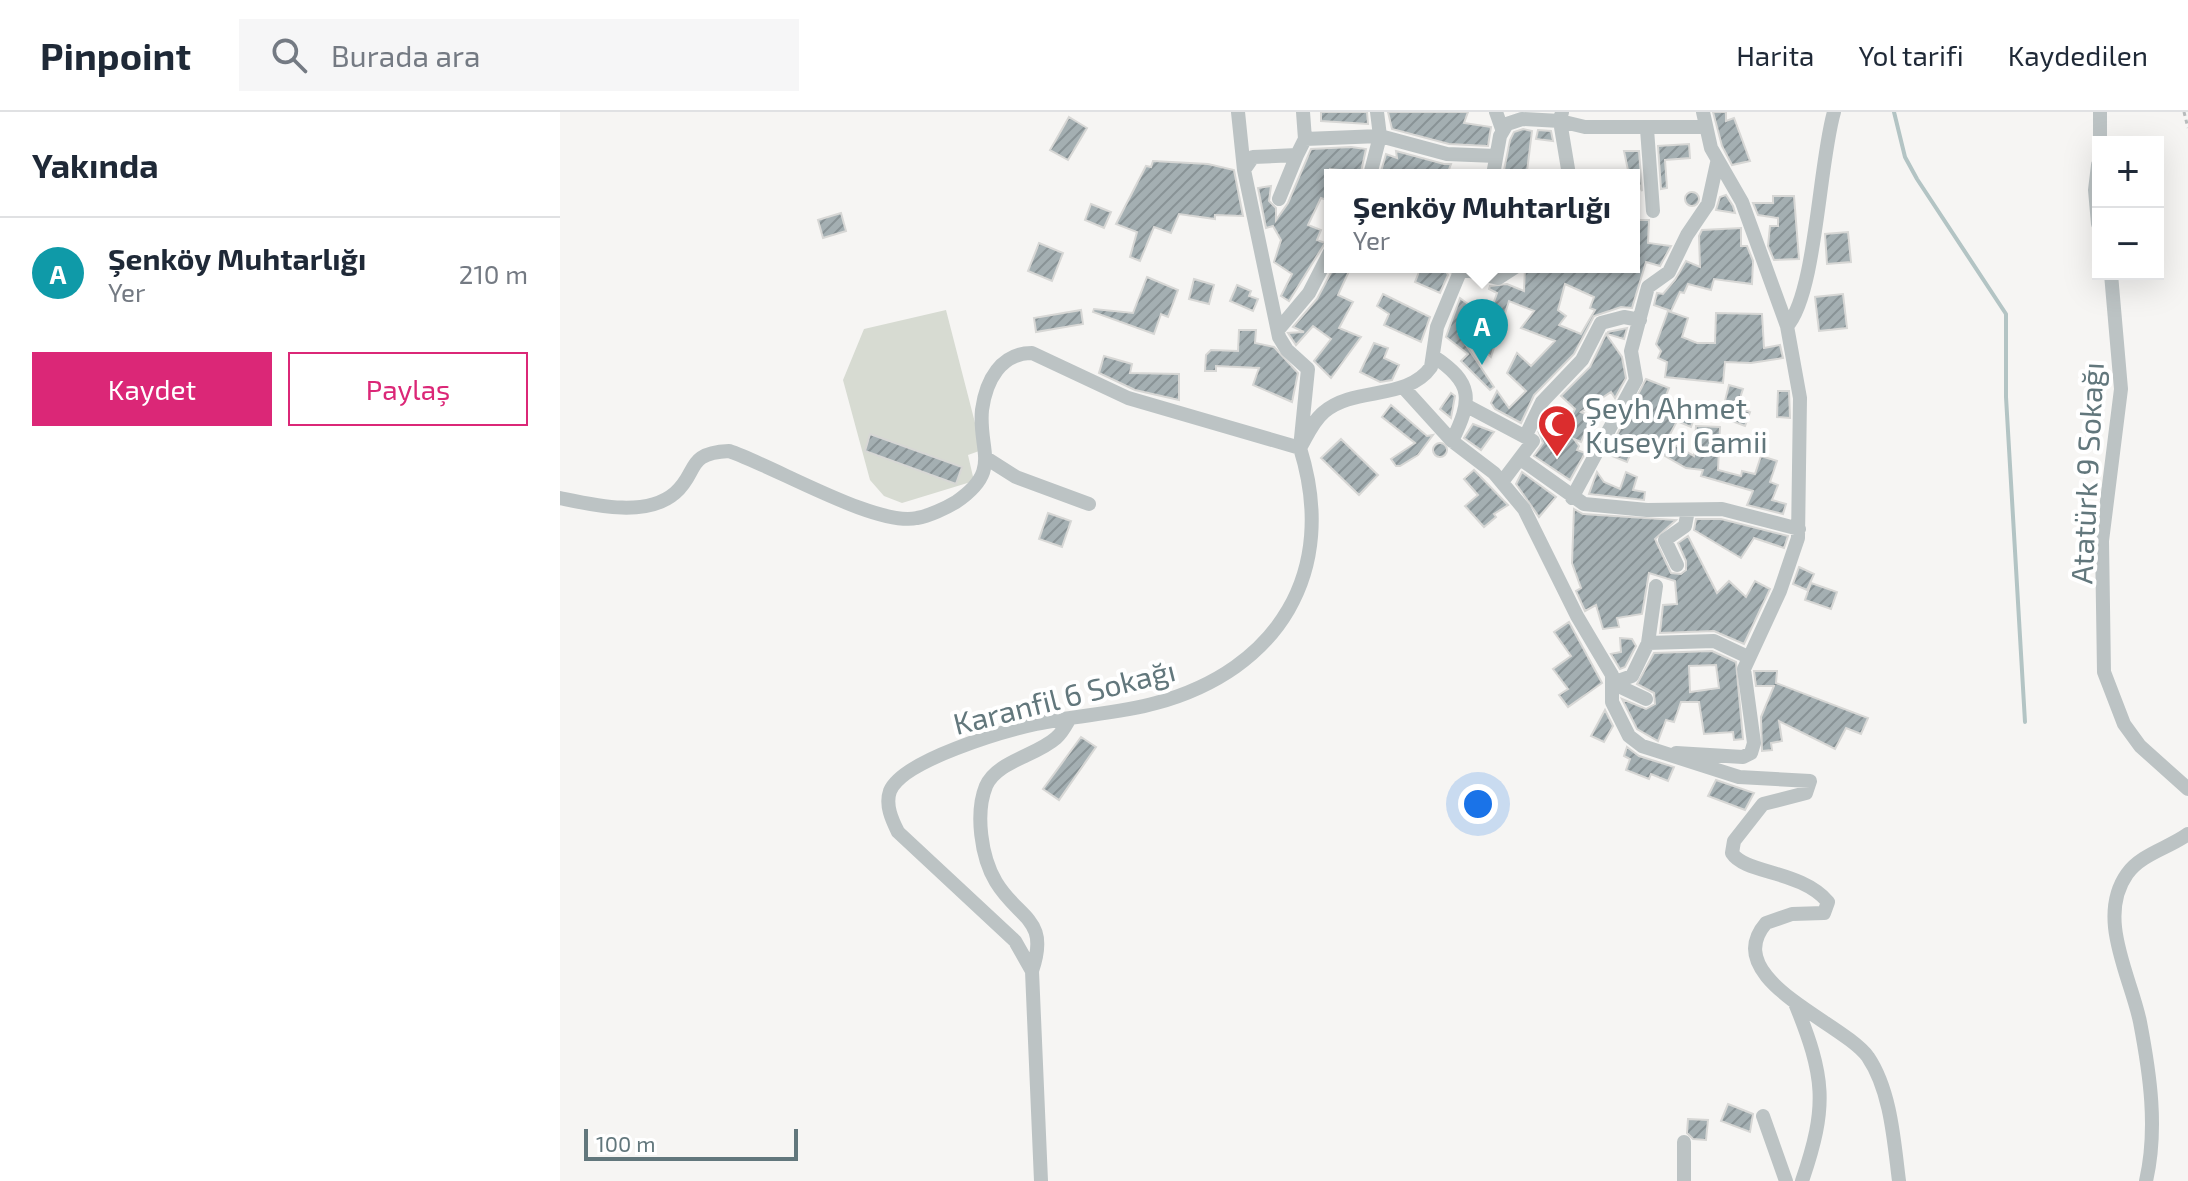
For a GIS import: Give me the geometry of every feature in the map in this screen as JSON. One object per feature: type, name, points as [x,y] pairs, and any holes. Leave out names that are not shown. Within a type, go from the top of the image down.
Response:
[{"type":"street","points":[[1238,112],[1244,170],[1278,330]]},
{"type":"street","points":[[1279,199],[1305,139],[1303,112]]},
{"type":"street","points":[[1372,169],[1380,136],[1377,112]]},
{"type":"street","points":[[1494,169],[1502,129],[1496,112]]},
{"type":"street","points":[[1787,326],[1803,301],[1825,140],[1834,112]]},
{"type":"street","points":[[2100,112],[2100,136]]},
{"type":"street","points":[[1502,129],[1512,121],[1561,116],[1585,127],[1647,129],[1704,120],[1717,163],[1742,202],[1787,326],[1800,398],[1799,529],[1780,591],[1744,669],[1754,743],[1751,753],[1743,757],[1663,753]]},
{"type":"street","points":[[1561,116],[1568,169]]},
{"type":"street","points":[[1647,129],[1653,211]]},
{"type":"street","points":[[1305,139],[1380,136],[1447,154],[1496,156]]},
{"type":"street","points":[[1244,170],[1253,157],[1297,155]]},
{"type":"street","points":[[1572,498],[1636,380],[1631,351],[1650,282],[1669,272],[1687,235],[1708,204],[1717,163]]},
{"type":"street","points":[[1278,330],[1309,293],[1324,264]]},
{"type":"street","points":[[560,498],[636,507],[662,501],[677,491],[699,459],[709,452],[729,451],[879,515],[916,519],[953,504],[974,488],[986,458],[982,409],[993,373],[1016,353],[1032,353],[1128,398],[1300,448],[1314,424],[1330,407],[1403,387],[1426,374],[1433,356],[1442,309],[1457,273]]},
{"type":"street","points":[[1478,273],[1498,278],[1506,273]]},
{"type":"street","name":"Atatürk 9 Sokağı","points":[[2112,280],[2121,389],[2102,541],[2104,672],[2124,724],[2140,746],[2188,789]]},
{"type":"street","points":[[1526,435],[1542,402],[1585,356],[1601,323],[1624,317],[1640,320]]},
{"type":"street","name":"Karanfil 6 Sokağı","points":[[1041,1181],[1032,971],[1015,941],[898,832],[891,818],[890,792],[897,781],[921,766],[974,741],[1070,718],[1155,703],[1189,692],[1241,665],[1270,639],[1297,592],[1310,546],[1312,503],[1300,448],[1308,369],[1287,350],[1278,330]]},
{"type":"street","points":[[1433,356],[1456,374],[1465,390],[1467,406],[1452,441]]},
{"type":"street","points":[[1403,387],[1452,441],[1502,482],[1533,523],[1550,566],[1612,675],[1612,702],[1629,736],[1642,746],[1739,777],[1810,781],[1806,793],[1763,804],[1731,848],[1740,862],[1803,881],[1828,902],[1824,913],[1774,919],[1759,931],[1756,940],[1760,966],[1781,994],[1838,1029],[1869,1059],[1882,1085],[1899,1180]]},
{"type":"street","points":[[1467,406],[1526,435],[1533,443],[1502,482]]},
{"type":"street","points":[[986,458],[1041,488],[1089,504]]},
{"type":"street","points":[[1522,460],[1584,504],[1722,509],[1799,529]]},
{"type":"street","points":[[1677,565],[1665,540],[1682,530],[1688,510]]},
{"type":"street","points":[[1612,683],[1632,676],[1648,643],[1656,586]]},
{"type":"street","points":[[1648,643],[1714,641],[1748,657]]},
{"type":"street","points":[[1612,683],[1646,699]]},
{"type":"street","points":[[1032,971],[1039,939],[1033,923],[996,882],[984,843],[980,810],[987,783],[1002,768],[1050,742],[1070,718]]},
{"type":"street","points":[[2146,1181],[2151,1160],[2151,1089],[2139,1017],[2122,963],[2115,912],[2122,885],[2135,865],[2188,834]]},
{"type":"street","points":[[1795,1003],[1810,1039],[1822,1090],[1818,1129],[1802,1181]]},
{"type":"street","points":[[1763,1116],[1786,1181]]},
{"type":"street","points":[[1684,1142],[1684,1181]]},
{"type":"street","points":[[2151,1160],[2156,1181]]},
{"type":"path","points":[[2184,112],[2188,128]]},
{"type":"shaded area","points":[[946,310],[982,450],[968,455],[974,481],[902,503],[884,496],[870,480],[843,380],[864,329]]},
{"type":"building","points":[[1321,112],[1367,112],[1368,124],[1321,121]]},
{"type":"building","points":[[1388,112],[1468,112],[1464,123],[1491,127],[1488,146],[1449,144],[1392,129]]},
{"type":"building","points":[[1713,112],[1726,112],[1726,121],[1734,118],[1750,161],[1732,165],[1722,146]]},
{"type":"building","points":[[1069,117],[1087,128],[1068,160],[1050,150]]},
{"type":"building","points":[[1523,129],[1532,131],[1527,169],[1504,169],[1514,132]]},
{"type":"building","points":[[1538,130],[1551,131],[1553,141],[1536,139]]},
{"type":"building","points":[[1689,144],[1690,158],[1665,160],[1667,188],[1661,189],[1658,146]]},
{"type":"building","points":[[1311,149],[1366,149],[1362,169],[1324,169],[1324,199],[1321,198],[1308,225],[1321,230],[1317,240],[1324,245],[1289,301],[1281,296],[1292,274],[1274,262],[1281,240],[1273,226],[1266,228],[1258,188],[1271,186],[1269,201],[1276,208],[1276,220],[1288,203]]},
{"type":"building","points":[[1396,151],[1451,164],[1449,169],[1382,169],[1386,154],[1397,158]]},
{"type":"building","points":[[1624,151],[1639,151],[1642,191],[1640,169],[1628,169]]},
{"type":"building","points":[[1153,161],[1208,164],[1234,170],[1243,216],[1215,215],[1215,219],[1179,214],[1171,233],[1154,227],[1140,261],[1130,257],[1137,232],[1116,224],[1146,166],[1151,167]]},
{"type":"building","points":[[1692,192],[1699,199],[1692,206],[1685,199]]},
{"type":"building","points":[[1726,195],[1735,213],[1716,210],[1720,197]]},
{"type":"building","points":[[1773,196],[1794,196],[1799,259],[1774,260],[1768,246],[1770,226],[1778,226],[1778,218],[1758,215],[1753,203],[1773,203]]},
{"type":"building","points":[[1091,204],[1111,212],[1104,228],[1085,220]]},
{"type":"building","points":[[841,213],[846,231],[823,238],[818,220]]},
{"type":"building","points":[[1640,220],[1649,220],[1648,243],[1671,246],[1660,266],[1646,262],[1632,308],[1621,307],[1594,316],[1574,354],[1534,395],[1521,423],[1495,409],[1491,403],[1497,391],[1509,408],[1526,391],[1507,373],[1517,353],[1531,366],[1555,341],[1521,328],[1534,311],[1509,301],[1491,357],[1462,330],[1458,333],[1494,387],[1490,390],[1461,361],[1468,354],[1446,337],[1460,298],[1488,319],[1497,293],[1489,289],[1490,286],[1507,284],[1524,291],[1525,273],[1640,273]],"holes":[[[1565,284],[1594,297],[1590,308],[1595,310],[1581,334],[1559,325],[1566,316],[1558,310]]]},
{"type":"building","points":[[1741,228],[1741,246],[1747,246],[1753,261],[1752,284],[1714,279],[1711,290],[1688,284],[1684,293],[1680,292],[1671,311],[1654,305],[1657,293],[1663,294],[1686,261],[1700,267],[1699,236],[1702,230]]},
{"type":"building","points":[[1848,232],[1851,262],[1827,264],[1825,234]]},
{"type":"building","points":[[1039,243],[1063,253],[1052,281],[1028,271]]},
{"type":"building","points":[[1331,273],[1348,273],[1338,295],[1353,302],[1339,328],[1361,337],[1331,378],[1314,361],[1331,339],[1313,326],[1296,345],[1288,333],[1304,332],[1293,327],[1317,299]]},
{"type":"building","points":[[1419,273],[1448,275],[1440,293],[1415,282]]},
{"type":"building","points":[[1147,277],[1178,290],[1168,317],[1161,314],[1154,334],[1093,312],[1094,309],[1133,313]]},
{"type":"building","points":[[1194,279],[1214,285],[1209,304],[1189,299]]},
{"type":"building","points":[[1237,285],[1251,291],[1249,296],[1258,299],[1253,311],[1230,301]]},
{"type":"building","points":[[1383,294],[1430,317],[1421,342],[1384,325],[1389,314],[1377,306]]},
{"type":"building","points":[[1843,294],[1847,328],[1819,331],[1815,297]]},
{"type":"building","points":[[1081,310],[1083,324],[1036,332],[1034,318]]},
{"type":"building","points":[[1668,311],[1688,318],[1682,337],[1697,343],[1715,343],[1716,313],[1762,314],[1764,348],[1780,345],[1783,358],[1751,363],[1725,362],[1723,383],[1665,377],[1667,362],[1658,358],[1661,351],[1656,344]]},
{"type":"building","points":[[1627,328],[1624,339],[1607,334],[1608,332]]},
{"type":"building","points":[[1239,330],[1256,330],[1255,343],[1274,347],[1298,373],[1292,402],[1253,385],[1259,368],[1216,366],[1216,371],[1205,371],[1206,355],[1211,350],[1238,351]]},
{"type":"building","points":[[1606,334],[1622,357],[1626,378],[1615,398],[1611,392],[1581,412],[1592,417],[1581,442],[1574,439],[1579,446],[1577,450],[1585,453],[1570,480],[1534,456],[1543,443],[1539,433],[1559,442],[1575,409],[1561,396],[1590,367]]},
{"type":"building","points":[[1374,343],[1388,348],[1384,358],[1399,365],[1392,380],[1380,382],[1360,372]]},
{"type":"building","points":[[1104,356],[1132,364],[1130,373],[1179,374],[1179,400],[1135,390],[1099,373]]},
{"type":"building","points":[[1646,379],[1669,388],[1664,400],[1696,413],[1691,427],[1677,421],[1667,440],[1694,456],[1696,426],[1720,427],[1718,470],[1741,476],[1742,471],[1755,474],[1761,456],[1777,461],[1770,482],[1778,485],[1772,500],[1786,504],[1783,514],[1747,505],[1753,491],[1701,476],[1703,470],[1686,468],[1637,440],[1627,462],[1607,454]]},
{"type":"building","points":[[1729,385],[1743,389],[1737,407],[1750,412],[1745,426],[1721,417]]},
{"type":"building","points":[[1778,391],[1789,391],[1790,418],[1777,417]]},
{"type":"building","points":[[1451,393],[1455,396],[1451,418],[1440,409]]},
{"type":"building","points":[[1391,405],[1427,436],[1433,435],[1418,455],[1400,466],[1396,466],[1391,459],[1415,443],[1382,417]]},
{"type":"building","points":[[1473,424],[1494,432],[1481,450],[1464,438]]},
{"type":"building","points":[[870,434],[962,467],[956,484],[865,451]]},
{"type":"building","points":[[1341,439],[1378,475],[1359,495],[1321,458]]},
{"type":"building","points":[[1440,443],[1447,450],[1440,457],[1433,450]]},
{"type":"building","points":[[1474,470],[1508,505],[1494,514],[1496,517],[1484,527],[1465,506],[1478,495],[1464,479]]},
{"type":"building","points":[[1522,472],[1556,497],[1539,517],[1516,484]]},
{"type":"building","points":[[1597,472],[1604,482],[1620,489],[1626,472],[1637,477],[1633,490],[1645,492],[1644,500],[1589,494]]},
{"type":"building","points":[[1574,509],[1583,514],[1676,520],[1655,539],[1671,573],[1681,574],[1686,570],[1686,561],[1678,543],[1688,536],[1717,593],[1729,581],[1746,597],[1755,581],[1770,589],[1744,644],[1714,631],[1660,633],[1663,605],[1677,604],[1675,581],[1649,573],[1642,614],[1617,618],[1619,627],[1603,629],[1596,605],[1585,611],[1576,591],[1581,588],[1572,563]]},
{"type":"building","points":[[1048,513],[1071,521],[1062,547],[1039,539]]},
{"type":"building","points":[[1696,519],[1721,519],[1788,536],[1784,548],[1754,538],[1741,558],[1694,530]]},
{"type":"building","points":[[1799,567],[1814,574],[1807,590],[1793,584]]},
{"type":"building","points":[[1811,583],[1837,592],[1831,609],[1805,600]]},
{"type":"building","points":[[1569,622],[1602,683],[1568,707],[1559,695],[1568,689],[1553,669],[1571,656],[1554,632]]},
{"type":"building","points":[[1620,638],[1632,639],[1636,646],[1625,667],[1620,669],[1611,654],[1621,652]]},
{"type":"building","points":[[1712,651],[1736,662],[1743,739],[1734,740],[1733,732],[1704,734],[1699,702],[1681,702],[1674,722],[1666,720],[1658,741],[1637,729],[1622,699],[1646,709],[1655,704],[1654,693],[1637,684],[1654,653]],"holes":[[[1716,665],[1719,688],[1690,692],[1689,666]]]},
{"type":"building","points":[[1754,671],[1777,671],[1776,683],[1868,718],[1861,734],[1846,728],[1835,749],[1779,721],[1782,741],[1771,743],[1772,750],[1762,751],[1761,717],[1774,686],[1756,686]]},
{"type":"building","points":[[1605,710],[1613,726],[1604,742],[1591,736]]},
{"type":"building","points":[[1081,737],[1096,747],[1059,800],[1043,789]]},
{"type":"building","points":[[1627,747],[1639,756],[1674,767],[1668,781],[1651,774],[1649,779],[1626,770],[1630,759],[1624,756]]},
{"type":"building","points":[[1716,780],[1754,793],[1745,810],[1708,796]]},
{"type":"building","points":[[1728,1104],[1753,1114],[1750,1132],[1721,1121]]},
{"type":"building","points":[[1688,1119],[1708,1120],[1706,1140],[1693,1139],[1687,1133]]},
{"type":"waterway","points":[[1894,112],[1905,157],[1917,179],[2006,314],[2006,397],[2025,722]]},
{"type":"place","name":"Şenköy Muhtarlığı","points":[[1482,365]]},
{"type":"place","name":"Şeyh Ahmet Kuseyri Camii","points":[[1557,458]]}]
